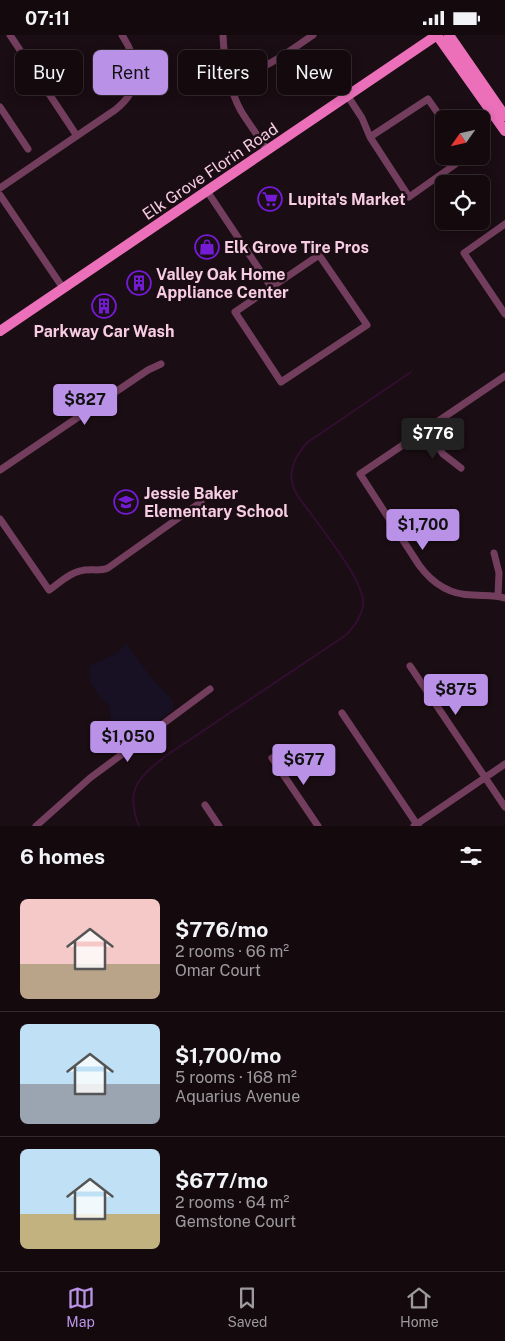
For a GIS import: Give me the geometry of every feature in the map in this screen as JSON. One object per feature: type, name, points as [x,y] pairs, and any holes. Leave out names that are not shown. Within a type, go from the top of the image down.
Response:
[{"type":"main road","name":"Elk Grove Florin Road","points":[[351,92],[437,35]]},
{"type":"main road","points":[[437,35],[505,131]]},
{"type":"main road","points":[[449,35],[505,116]]},
{"type":"main road","name":"Elk Grove Florin Road","points":[[0,331],[347,95]]},
{"type":"street","points":[[10,35],[77,136]]},
{"type":"street","points":[[0,188],[121,105],[133,87],[136,71],[134,56],[122,35]]},
{"type":"street","points":[[223,35],[224,50]]},
{"type":"street","points":[[267,66],[313,35]]},
{"type":"street","points":[[235,95],[241,111],[267,150]]},
{"type":"street","points":[[347,95],[362,118],[370,137],[409,197],[455,165]]},
{"type":"street","points":[[370,137],[428,99],[436,110]]},
{"type":"street","points":[[0,107],[28,149]]},
{"type":"street","points":[[207,191],[271,287]]},
{"type":"street","points":[[0,195],[63,289]]},
{"type":"street","points":[[505,225],[464,253],[505,314]]},
{"type":"street","points":[[319,255],[367,325],[281,382],[235,312],[271,287],[319,255]]},
{"type":"street","points":[[0,470],[161,364]]},
{"type":"street","points":[[494,553],[499,573],[501,597],[457,593],[442,587],[429,577],[419,565],[360,474],[505,376]]},
{"type":"street","points":[[426,430],[448,460],[461,468]]},
{"type":"street","points":[[0,519],[49,590],[76,572],[94,569],[98,571],[108,568],[201,502]]},
{"type":"street","points":[[410,667],[505,807]]},
{"type":"street","points":[[36,826],[90,778],[210,689]]},
{"type":"street","points":[[342,713],[416,825],[505,764]]},
{"type":"street","points":[[272,758],[318,826]]},
{"type":"street","points":[[204,805],[219,826]]},
{"type":"shaded area","points":[[126,643],[150,676],[173,701],[173,710],[132,741],[113,724],[110,708],[91,684],[89,672],[90,666],[114,654]]},
{"type":"waterway","points":[[139,826],[133,802],[134,793],[142,777],[149,770],[167,755],[346,635],[356,622],[363,606],[358,585],[342,557],[296,494],[291,476],[293,465],[308,442],[411,372]]},
{"type":"place","name":"Lupita's Market","points":[[270,199]]},
{"type":"place","name":"Elk Grove Tire Pros","points":[[207,247]]},
{"type":"place","name":"Valley Oak Home Appliance Center","points":[[139,283]]},
{"type":"place","name":"Parkway Car Wash","points":[[104,306]]},
{"type":"place","name":"Jessie Baker Elementary School","points":[[126,502]]}]
